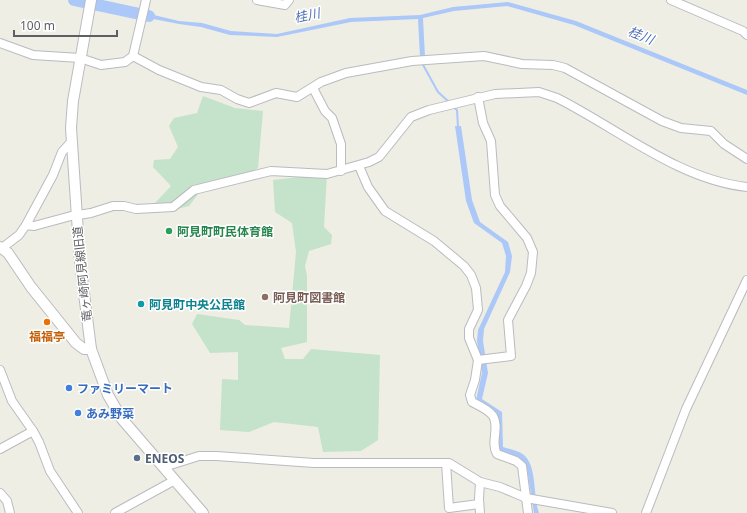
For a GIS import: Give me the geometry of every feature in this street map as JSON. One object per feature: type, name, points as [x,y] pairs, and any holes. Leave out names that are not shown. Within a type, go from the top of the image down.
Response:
[{"type":"street","points":[[0,43],[33,55],[80,58],[101,65],[125,62],[133,56],[146,0]]},
{"type":"street","points":[[257,0],[285,5],[289,0]]},
{"type":"street","points":[[671,0],[743,31],[747,35]]},
{"type":"street","name":"竜ヶ崎阿見線旧道","points":[[90,3],[71,116],[71,142],[83,295],[91,349],[102,381],[114,407],[130,430],[203,513]]},
{"type":"street","points":[[133,56],[159,70],[201,88],[221,90],[237,99],[249,103],[276,93],[297,97],[313,88],[320,82],[346,73],[412,61],[484,56],[522,64],[553,65],[565,68],[662,121],[680,128],[711,131],[724,144],[747,159]]},
{"type":"street","points":[[313,88],[325,111],[332,118],[339,138],[341,144],[341,171]]},
{"type":"street","points":[[26,225],[34,226],[76,215],[91,213],[113,206],[124,206],[136,209],[173,207],[194,190],[271,171],[327,174],[341,171],[359,166],[379,157],[411,117],[478,97],[518,92],[539,92],[557,98],[670,162],[717,182],[747,187]]},
{"type":"street","points":[[478,97],[483,123],[491,141],[495,195],[500,206],[527,238],[533,252],[531,273],[526,286],[508,320],[511,356],[478,360]]},
{"type":"street","points":[[71,142],[62,152],[53,175],[26,225],[19,235],[1,247],[8,253],[31,287],[76,343],[84,350],[91,349]]},
{"type":"street","points":[[359,166],[368,187],[385,211],[434,241],[464,266],[472,275],[476,288],[478,310],[468,329],[468,338],[478,360],[475,380],[470,395],[472,402],[493,417],[495,423],[493,448],[497,454],[516,461],[522,466],[528,513]]},
{"type":"street","points":[[646,513],[686,409],[747,280]]},
{"type":"street","points":[[0,370],[12,401],[39,442],[50,471],[78,513]]},
{"type":"street","points":[[0,449],[33,431]]},
{"type":"street","points":[[164,467],[199,456],[314,463],[449,463],[480,482],[500,487],[526,498],[612,513]]},
{"type":"street","points":[[446,463],[449,508],[479,504]]},
{"type":"street","points":[[115,513],[175,480]]},
{"type":"street","points":[[480,482],[480,513]]},
{"type":"street","points":[[0,493],[7,501],[10,513]]},
{"type":"green space","points":[[203,96],[235,108],[263,111],[258,168],[238,181],[202,189],[189,206],[169,211],[155,203],[171,186],[153,167],[154,160],[170,159],[178,147],[169,126],[174,118],[197,113]]},
{"type":"green space","points":[[327,174],[324,227],[332,235],[331,244],[309,251],[305,266],[307,276],[307,342],[281,348],[285,359],[303,359],[311,349],[380,355],[378,440],[361,451],[323,452],[318,427],[274,422],[249,432],[220,430],[222,379],[238,380],[238,352],[210,353],[192,324],[197,314],[239,320],[245,325],[289,328],[296,252],[292,223],[275,212],[273,180]]},
{"type":"water","points":[[508,2],[576,21],[747,90],[747,95],[574,25],[507,6],[454,11],[423,18],[425,57],[420,57],[418,19],[351,22],[277,37],[230,35],[201,27],[133,15],[133,10],[179,21],[202,23],[231,31],[277,34],[350,18],[420,15],[453,7]]},
{"type":"water","points":[[455,126],[461,126],[472,200],[480,222],[508,242],[512,256],[510,272],[484,329],[483,341],[488,373],[482,399],[502,412],[503,447],[520,452],[528,460],[531,466],[539,513],[534,513],[527,469],[518,457],[497,450],[496,414],[476,400],[482,373],[477,341],[478,330],[505,272],[506,256],[502,243],[474,223],[466,201]]},
{"type":"waterway","name":"桂川","points":[[74,0],[149,16]]},
{"type":"waterway","points":[[422,63],[438,92],[449,102]]},
{"type":"waterway","points":[[453,107],[457,110],[458,127]]},
{"type":"place","name":"阿見町町民体育館","points":[[169,231]]},
{"type":"place","name":"阿見町図書館","points":[[265,297]]},
{"type":"place","name":"阿見町中央公民館","points":[[141,304]]},
{"type":"place","name":"福福亭","points":[[47,322]]},
{"type":"place","name":"ファミリーマート","points":[[69,388]]},
{"type":"place","name":"あみ野菜","points":[[78,413]]},
{"type":"place","name":"ENEOS","points":[[137,458]]}]
